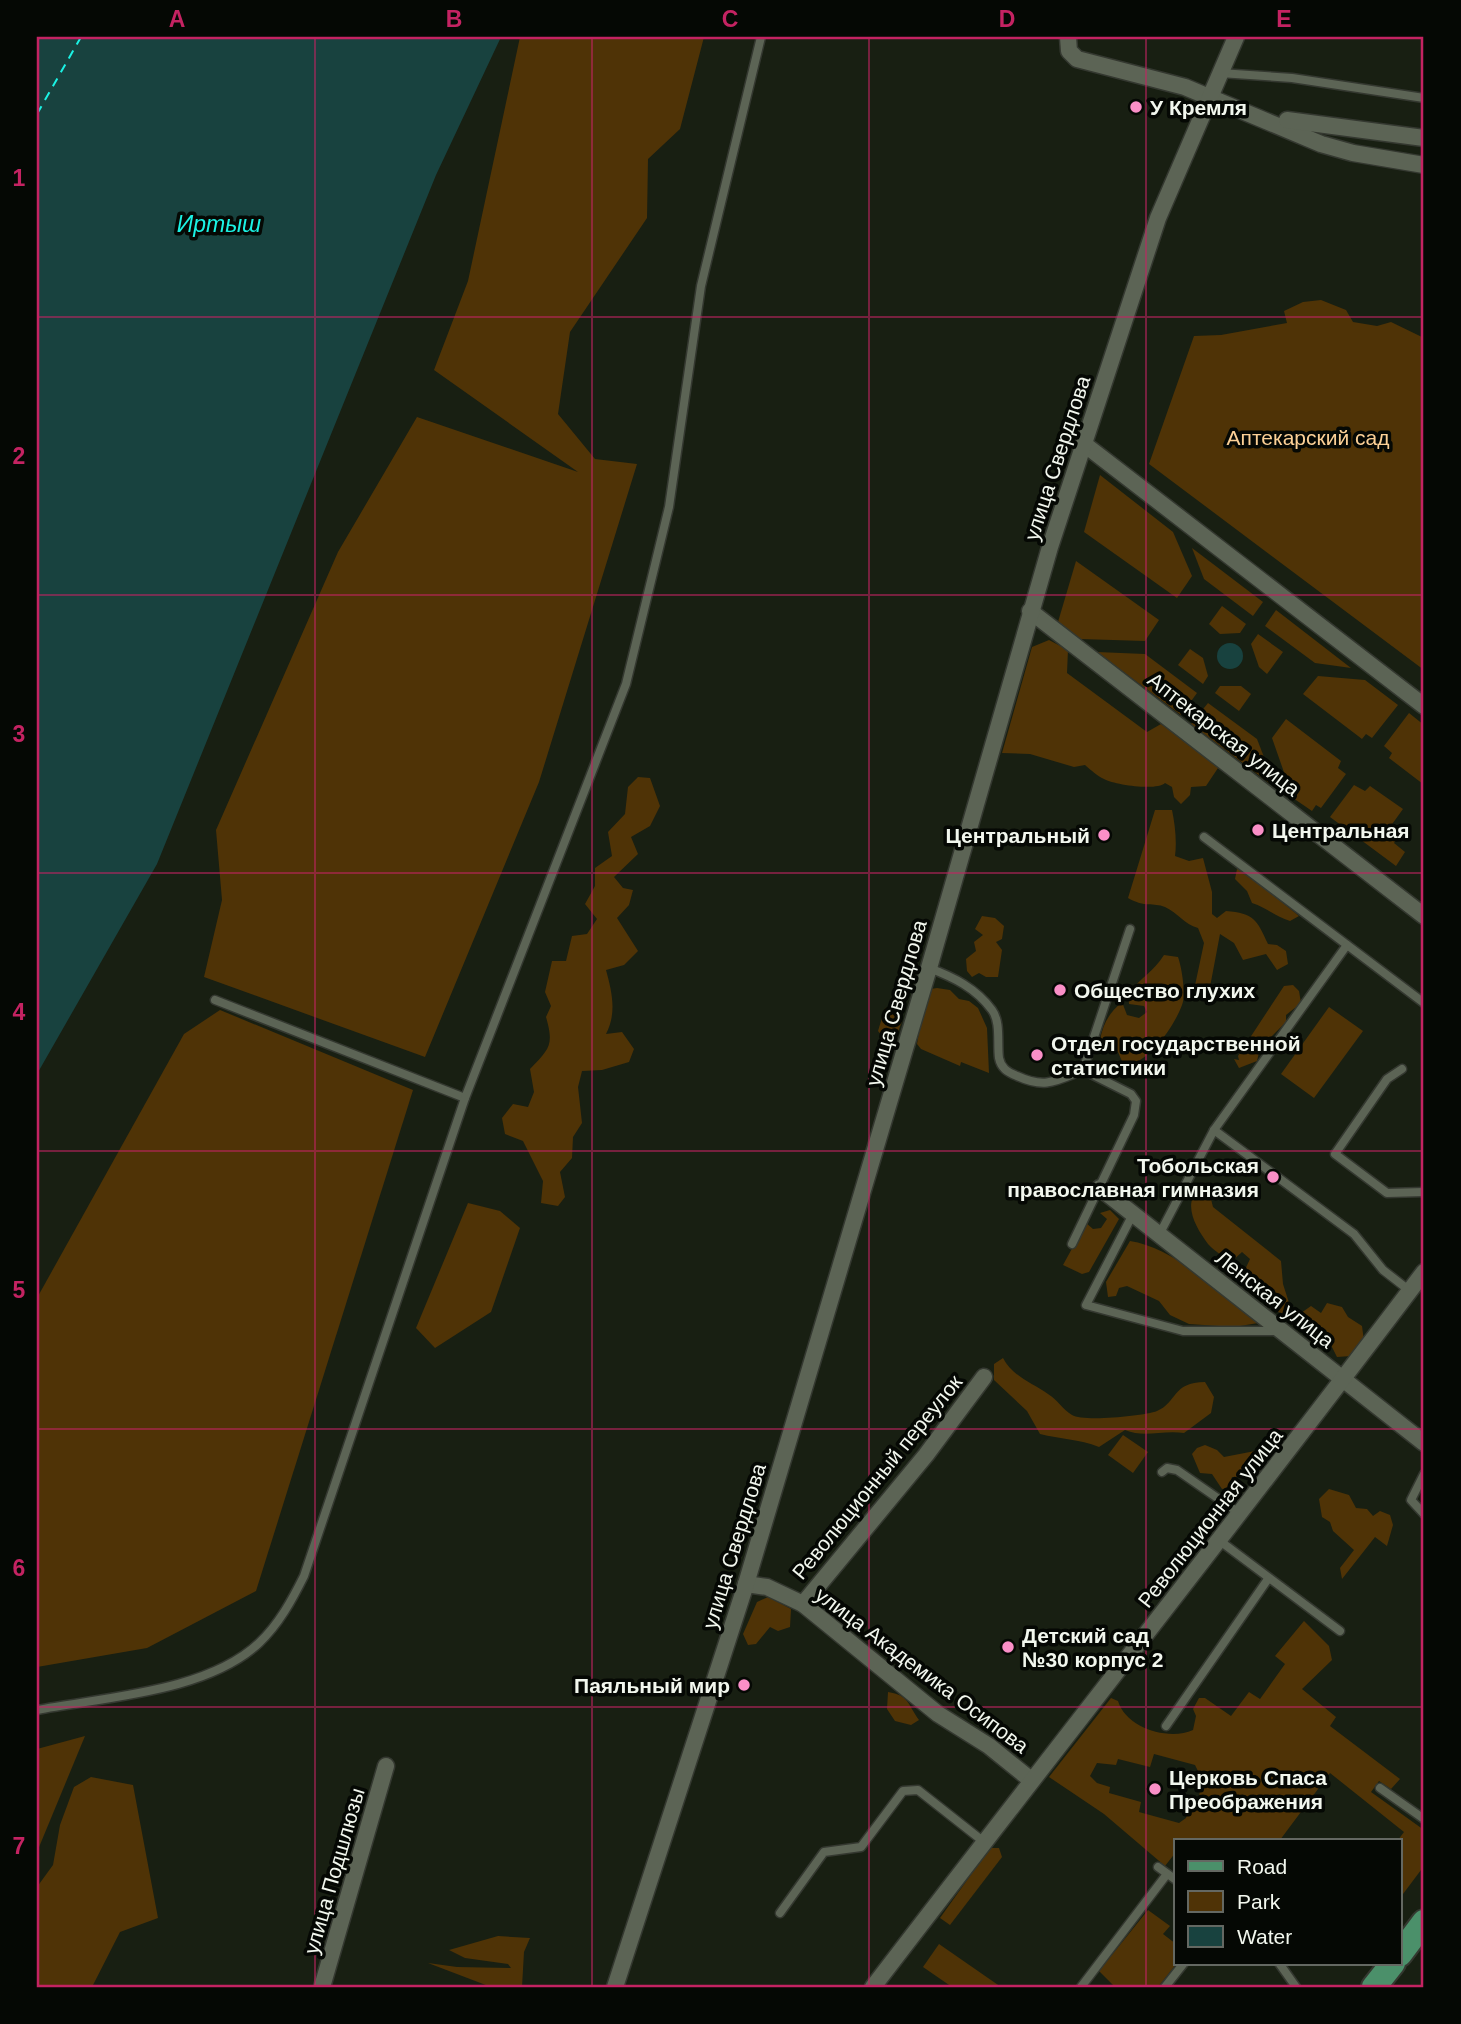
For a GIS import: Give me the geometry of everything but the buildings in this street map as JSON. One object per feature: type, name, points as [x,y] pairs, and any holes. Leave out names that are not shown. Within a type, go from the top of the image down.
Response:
[{"type":"main road","points":[[1402,1951],[1424,1922]]},
{"type":"main road","points":[[1374,1987],[1391,1965]]},
{"type":"street","points":[[1069,37],[1069,51],[1077,59],[1166,81],[1321,144],[1353,153],[1424,165]]},
{"type":"street","name":"улица Свердлова","points":[[615,1987],[747,1584],[929,968],[1030,611],[1157,218],[1236,37]]},
{"type":"street","points":[[1287,120],[1424,138]]},
{"type":"street","points":[[1084,444],[1424,706]]},
{"type":"street","name":"Аптекарская улица","points":[[1030,611],[1424,916]]},
{"type":"street","name":"Ленская улица","points":[[1100,1188],[1424,1443]]},
{"type":"street","name":"Революционная улица","points":[[873,1987],[1031,1780],[1220,1541],[1424,1272]]},
{"type":"street","name":"Революционный переулок","points":[[803,1604],[926,1455],[984,1377]]},
{"type":"street","name":"улица Академика Осипова","points":[[747,1584],[767,1587],[803,1604],[939,1713],[991,1740],[1031,1780]]},
{"type":"street","name":"улица Подшлюзы","points":[[322,1987],[386,1766]]},
{"type":"lane","points":[[37,1710],[163,1686],[211,1673],[258,1644],[284,1612],[304,1576],[318,1541],[392,1308],[465,1098],[626,684],[669,507],[701,286],[761,37]]},
{"type":"lane","points":[[1220,73],[1292,78],[1424,98]]},
{"type":"lane","points":[[1204,837],[1424,1003]]},
{"type":"lane","points":[[1083,1070],[1130,929]]},
{"type":"lane","points":[[1159,1235],[1214,1130],[1348,944]]},
{"type":"lane","points":[[929,968],[967,986],[992,1010],[998,1027],[1000,1060],[1009,1073],[1033,1084],[1045,1085],[1083,1070],[1131,1094],[1136,1101],[1134,1115],[1072,1244]]},
{"type":"lane","points":[[215,1000],[465,1098]]},
{"type":"lane","points":[[1402,1069],[1387,1079],[1335,1154],[1387,1193],[1424,1192]]},
{"type":"lane","points":[[1214,1130],[1354,1234],[1383,1270],[1410,1291]]},
{"type":"lane","points":[[1133,1214],[1086,1305],[1183,1331],[1283,1331]]},
{"type":"lane","points":[[1162,1472],[1167,1468],[1177,1470],[1239,1513]]},
{"type":"lane","points":[[1424,1474],[1411,1500],[1413,1506],[1424,1514]]},
{"type":"lane","points":[[1220,1541],[1340,1632]]},
{"type":"lane","points":[[1166,1726],[1268,1579]]},
{"type":"lane","points":[[780,1913],[824,1852],[860,1847],[903,1791],[909,1788],[918,1790],[984,1842]]},
{"type":"lane","points":[[1380,1788],[1424,1819]]},
{"type":"lane","points":[[1158,1867],[1174,1879]]},
{"type":"lane","points":[[1081,1987],[1167,1874]]},
{"type":"lane","points":[[1165,1987],[1182,1965]]},
{"type":"lane","points":[[1280,1965],[1296,1987]]},
{"type":"green space","points":[[520,37],[704,37],[680,129],[648,159],[647,218],[570,332],[558,414],[595,459],[637,464],[539,782],[425,1057],[204,977],[222,900],[216,830],[338,552],[417,417],[578,472],[434,370],[468,281]]},
{"type":"green space","name":"Аптекарский сад","points":[[1321,300],[1346,310],[1353,322],[1377,326],[1391,322],[1424,338],[1424,670],[1149,464],[1194,336],[1221,335],[1287,323],[1284,311],[1303,302]]},
{"type":"green space","points":[[1100,475],[1173,532],[1192,576],[1177,598],[1084,532]]},
{"type":"green space","points":[[1192,548],[1263,602],[1253,616],[1204,579]]},
{"type":"green space","points":[[1076,561],[1159,620],[1145,641],[1080,639],[1058,622]]},
{"type":"green space","points":[[1222,606],[1246,624],[1240,633],[1220,634],[1209,624]]},
{"type":"green space","points":[[1276,610],[1351,668],[1315,663],[1265,626]]},
{"type":"green space","points":[[1258,634],[1283,652],[1267,674],[1259,667],[1251,644]]},
{"type":"green space","points":[[1049,640],[1068,650],[1067,673],[1147,732],[1161,724],[1220,765],[1206,786],[1191,787],[1190,795],[1181,804],[1174,797],[1172,787],[1165,783],[1154,787],[1126,785],[1101,778],[1085,765],[1074,767],[1030,754],[1002,753],[1032,647]]},
{"type":"green space","points":[[1190,649],[1203,658],[1208,676],[1203,684],[1178,665]]},
{"type":"green space","points":[[1097,652],[1145,654],[1197,693],[1181,715]]},
{"type":"green space","points":[[1318,676],[1365,680],[1398,705],[1372,738],[1366,734],[1362,739],[1303,694]]},
{"type":"green space","points":[[1220,686],[1241,686],[1251,694],[1239,711],[1215,693]]},
{"type":"green space","points":[[1208,703],[1257,739],[1276,788],[1191,724]]},
{"type":"green space","points":[[1409,713],[1424,725],[1423,784],[1389,758],[1392,753],[1384,746]]},
{"type":"green space","points":[[1286,719],[1341,761],[1338,768],[1346,774],[1321,808],[1316,805],[1312,811],[1293,798],[1272,738]]},
{"type":"green space","points":[[638,777],[650,778],[660,806],[650,826],[631,837],[638,854],[614,877],[623,888],[633,890],[629,905],[617,918],[638,951],[624,965],[606,970],[612,994],[612,1010],[606,1034],[622,1032],[634,1049],[629,1062],[602,1070],[582,1071],[578,1087],[582,1123],[573,1137],[572,1158],[560,1172],[565,1197],[558,1206],[541,1203],[543,1181],[523,1141],[505,1134],[502,1118],[513,1104],[528,1107],[534,1092],[530,1069],[546,1051],[550,1040],[546,1017],[551,1006],[545,992],[552,961],[566,961],[572,936],[587,934],[597,919],[585,904],[595,886],[595,868],[612,856],[608,832],[625,814],[628,787]]},
{"type":"green space","points":[[1354,785],[1365,791],[1370,786],[1403,809],[1390,827],[1399,835],[1394,843],[1405,852],[1396,866],[1330,817]]},
{"type":"green space","points":[[1155,810],[1172,810],[1175,856],[1189,861],[1203,858],[1212,892],[1212,914],[1217,918],[1226,911],[1249,916],[1261,929],[1268,944],[1277,945],[1286,951],[1288,964],[1277,970],[1266,954],[1243,960],[1234,943],[1220,934],[1210,987],[1194,990],[1204,943],[1198,928],[1165,907],[1139,903],[1128,898]]},
{"type":"green space","points":[[1237,869],[1299,916],[1290,921],[1252,903],[1247,891],[1235,879]]},
{"type":"green space","points":[[982,916],[995,918],[1004,926],[1002,939],[996,942],[1002,950],[998,977],[986,977],[979,973],[972,977],[967,971],[966,959],[976,951],[974,942],[983,935],[975,929]]},
{"type":"green space","points":[[1164,955],[1178,957],[1183,981],[1182,1005],[1173,1024],[1151,1052],[1133,1064],[1124,1066],[1118,1052],[1100,1040],[1103,1029],[1110,1015],[1122,1002],[1127,1015],[1139,1018],[1147,1012],[1144,1006],[1129,1004],[1128,993]]},
{"type":"green space","points":[[1293,985],[1299,991],[1301,1003],[1286,1015],[1286,1022],[1260,1048],[1257,1061],[1239,1068],[1234,1059],[1239,1060],[1238,1056],[1284,986]]},
{"type":"green space","points":[[931,989],[950,990],[959,999],[969,1001],[978,1008],[987,1028],[989,1073],[961,1062],[960,1066],[921,1049],[917,1044],[920,1026],[918,1023]]},
{"type":"green space","points":[[1329,1007],[1363,1031],[1314,1098],[1281,1074]]},
{"type":"green space","points":[[885,1008],[897,1010],[902,1021],[896,1038],[887,1042],[878,1031]]},
{"type":"green space","points":[[220,1010],[413,1090],[256,1591],[147,1648],[37,1667],[37,1298],[184,1034]]},
{"type":"green space","points":[[1199,1189],[1210,1195],[1213,1207],[1281,1261],[1283,1284],[1291,1309],[1284,1314],[1275,1311],[1268,1295],[1248,1289],[1242,1276],[1250,1259],[1242,1252],[1230,1263],[1208,1244],[1195,1224],[1191,1209],[1194,1195]]},
{"type":"green space","points":[[468,1203],[500,1211],[520,1228],[491,1312],[435,1348],[416,1328]]},
{"type":"green space","points":[[1110,1210],[1119,1219],[1089,1272],[1082,1274],[1063,1265],[1086,1223],[1093,1229],[1101,1228],[1107,1219],[1100,1213]]},
{"type":"green space","points":[[1130,1241],[1164,1252],[1181,1262],[1215,1286],[1258,1323],[1234,1327],[1189,1324],[1170,1315],[1159,1301],[1127,1286],[1119,1288],[1116,1296],[1108,1297],[1106,1282]]},
{"type":"green space","points":[[1327,1303],[1342,1307],[1348,1317],[1362,1326],[1364,1341],[1351,1356],[1337,1357],[1331,1345],[1320,1348],[1301,1313],[1311,1306],[1321,1313]]},
{"type":"green space","points":[[1003,1358],[1017,1374],[1078,1417],[1114,1418],[1157,1411],[1186,1385],[1205,1382],[1214,1397],[1211,1413],[1184,1433],[1139,1433],[1125,1430],[1099,1447],[1040,1434],[1027,1411],[994,1380],[994,1364]]},
{"type":"green space","points":[[1123,1435],[1148,1452],[1133,1473],[1108,1455]]},
{"type":"green space","points":[[1205,1445],[1217,1450],[1224,1457],[1255,1451],[1264,1461],[1256,1477],[1232,1477],[1229,1488],[1222,1489],[1212,1474],[1200,1473],[1192,1454]]},
{"type":"green space","points":[[1329,1489],[1349,1495],[1356,1508],[1367,1509],[1373,1516],[1380,1511],[1390,1515],[1393,1525],[1387,1546],[1375,1537],[1342,1579],[1340,1568],[1354,1550],[1333,1531],[1330,1522],[1322,1517],[1319,1499]]},
{"type":"green space","points":[[768,1597],[791,1609],[790,1627],[778,1631],[770,1627],[756,1644],[748,1645],[743,1634],[757,1602]]},
{"type":"green space","points":[[1304,1621],[1329,1646],[1332,1660],[1302,1689],[1336,1717],[1330,1726],[1400,1779],[1391,1789],[1379,1781],[1371,1792],[1424,1830],[1424,1866],[1402,1895],[1402,1839],[1399,1839],[1404,1832],[1330,1773],[1281,1839],[1174,1839],[1174,1855],[1165,1866],[1104,1814],[1049,1777],[1111,1698],[1118,1701],[1130,1718],[1149,1730],[1183,1733],[1193,1730],[1196,1716],[1193,1709],[1199,1698],[1205,1698],[1231,1716],[1249,1692],[1260,1699],[1285,1664],[1275,1656]],"holes":[[[1154,1754],[1195,1765],[1198,1771],[1195,1783],[1200,1790],[1198,1804],[1189,1808],[1186,1818],[1179,1823],[1139,1812],[1141,1802],[1109,1793],[1110,1787],[1097,1783],[1090,1776],[1097,1763],[1116,1765],[1118,1759],[1150,1767]]]},
{"type":"green space","points":[[888,1692],[904,1698],[919,1720],[911,1725],[895,1721],[887,1709]]},
{"type":"green space","points":[[85,1736],[37,1852],[37,1749]]},
{"type":"green space","points":[[91,1777],[133,1785],[158,1918],[120,1932],[92,1987],[37,1987],[37,1887],[53,1865],[60,1825],[74,1787]]},
{"type":"green space","points":[[990,1848],[999,1848],[1002,1857],[950,1925],[940,1918]]},
{"type":"green space","points":[[1148,1910],[1170,1926],[1163,1934],[1174,1942],[1175,1965],[1158,1987],[1115,1987],[1099,1971]]},
{"type":"green space","points":[[498,1936],[530,1938],[524,1952],[522,1987],[491,1987],[428,1963],[457,1967],[511,1968],[508,1964],[465,1958],[449,1950]]},
{"type":"green space","points":[[939,1944],[1001,1987],[952,1987],[923,1967]]},
{"type":"water","name":"Иртыш","points":[[37,37],[501,37],[436,175],[157,864],[37,1074]]},
{"type":"water","points":[[1230,643],[1239,647],[1243,656],[1239,665],[1230,669],[1221,665],[1217,656],[1221,647]]},
{"type":"ferry route","points":[[37,114],[81,37]]},
{"type":"place","name":"У Кремля","points":[[1136,107]]},
{"type":"place","name":"Центральная","points":[[1258,830]]},
{"type":"place","name":"Центральный","points":[[1104,835]]},
{"type":"place","name":"Общество глухих","points":[[1060,990]]},
{"type":"place","name":"Отдел государственной статистики","points":[[1037,1055]]},
{"type":"place","name":"Тобольская православная гимназия","points":[[1273,1177]]},
{"type":"place","name":"Детский сад №30 корпус 2","points":[[1008,1647]]},
{"type":"place","name":"Паяльный мир","points":[[744,1685]]},
{"type":"place","name":"Церковь Спаса Преображения","points":[[1155,1789]]}]
